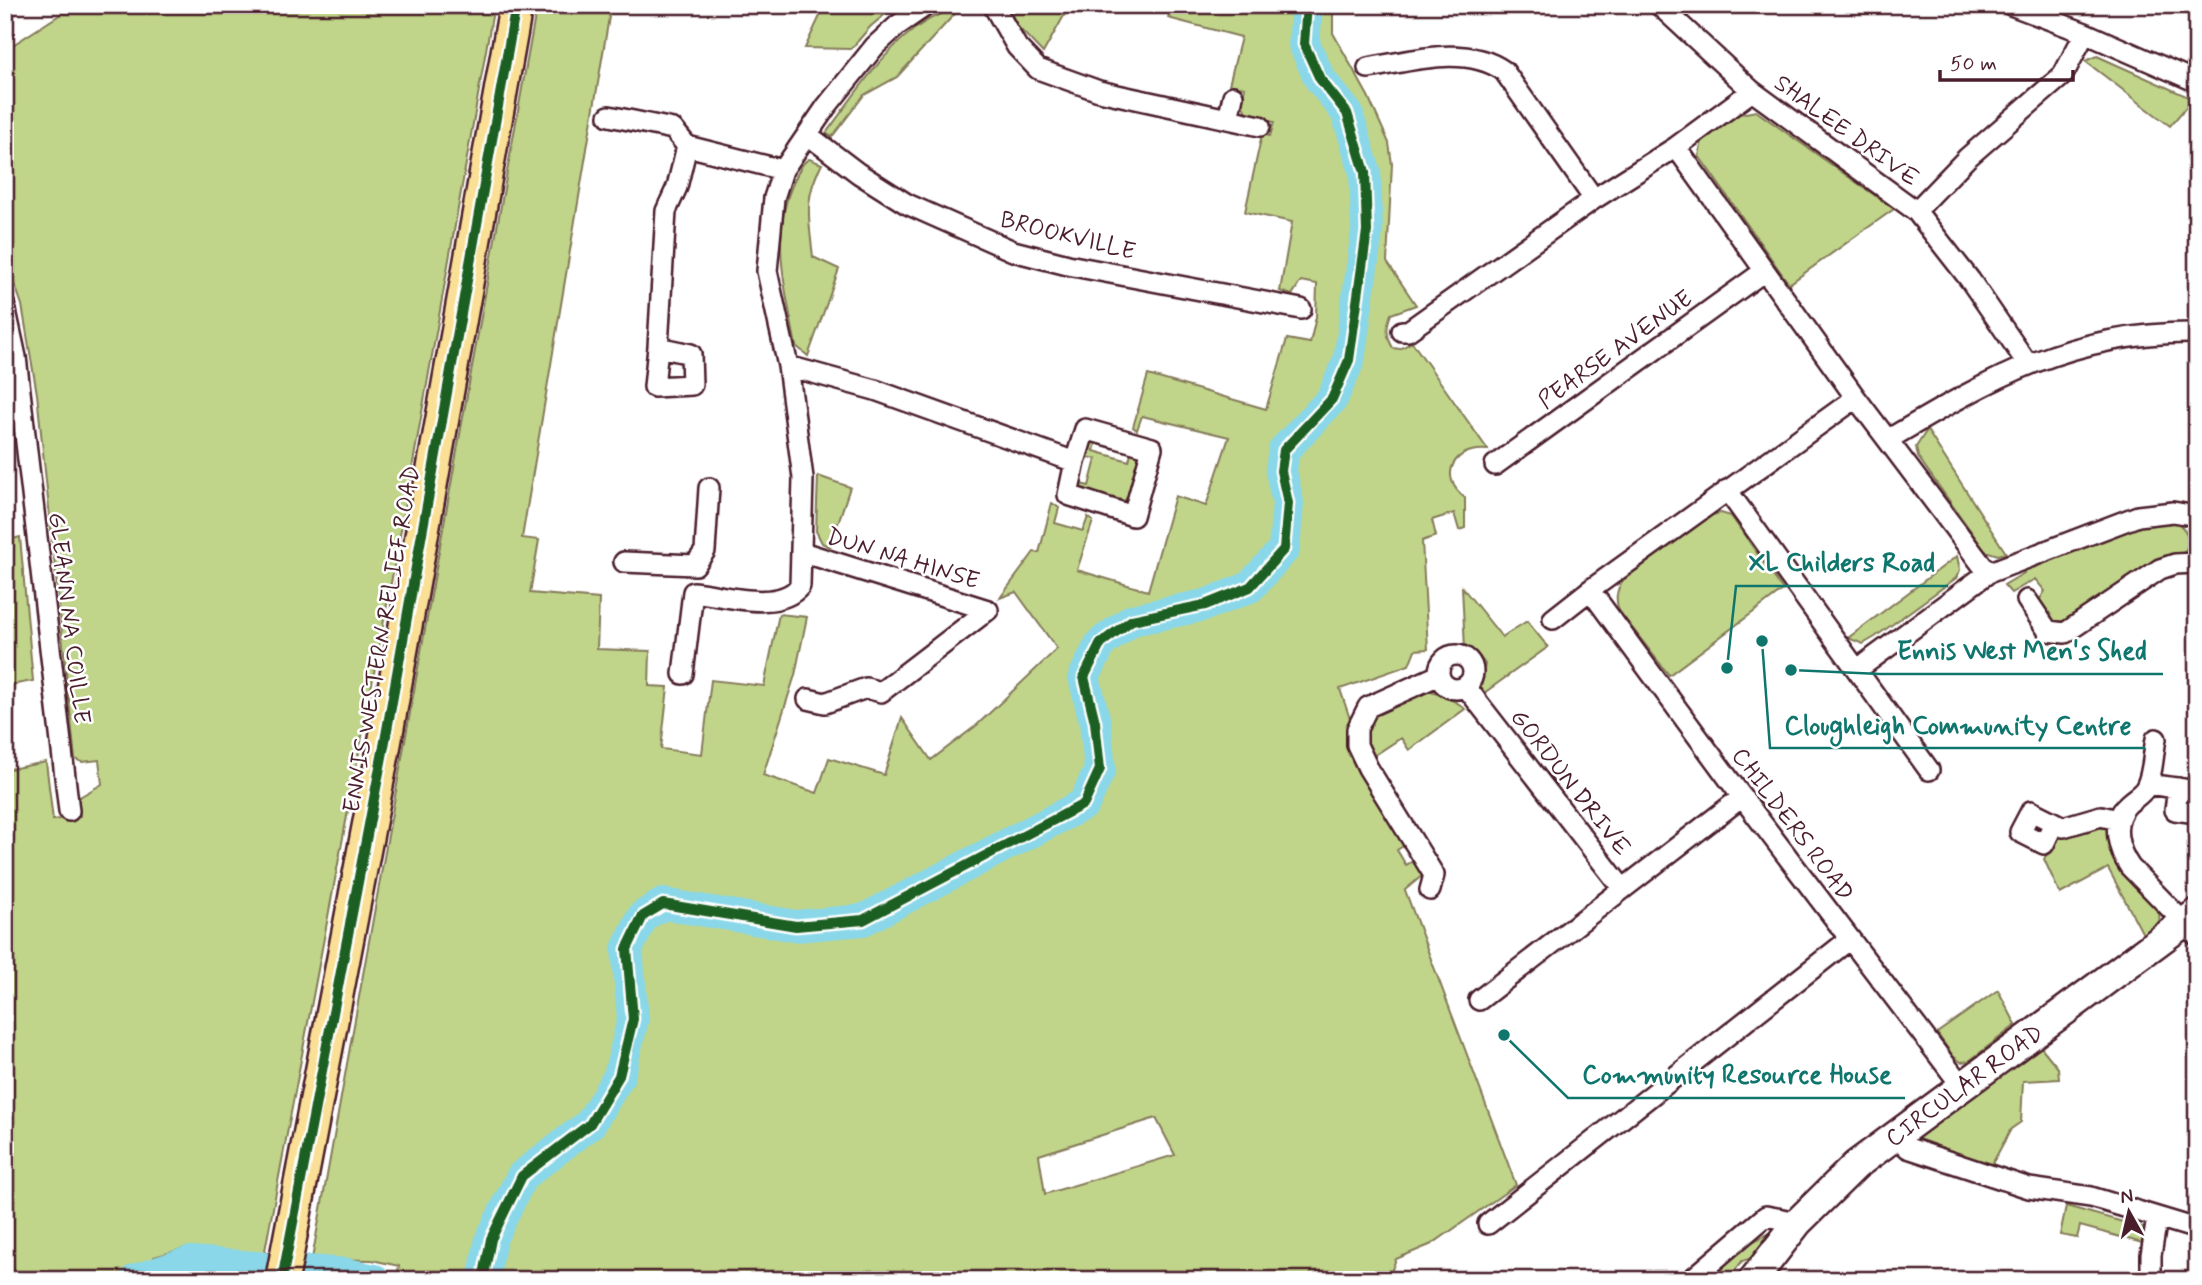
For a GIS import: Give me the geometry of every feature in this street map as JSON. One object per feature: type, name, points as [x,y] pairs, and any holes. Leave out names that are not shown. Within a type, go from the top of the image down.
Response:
[{"type":"main road","name":"ENNIS WESTERN RELIEF ROAD","points":[[282,1280],[385,741],[516,5]]},
{"type":"main road","name":"CIRCULAR ROAD","points":[[1753,1280],[1798,1223],[1856,1165],[1961,1085],[2192,924]]},
{"type":"street","name":"DUN NA HINSE","points":[[693,592],[776,601],[792,596],[800,586],[803,478],[788,366],[767,271],[774,198],[783,170],[826,107],[875,46],[926,5]]},
{"type":"street","points":[[993,5],[1017,47],[1038,69],[1099,91],[1260,126]]},
{"type":"street","name":"SHALEE DRIVE","points":[[1659,5],[1752,91],[1916,211],[1967,158],[2063,75],[2085,33]]},
{"type":"street","points":[[2011,5],[2085,33],[2197,82]]},
{"type":"street","points":[[1368,68],[1427,59],[1488,60],[1503,71],[1594,199]]},
{"type":"street","name":"SHALEE DRIVE","points":[[1402,331],[1408,331],[1594,199],[1676,147],[1752,91]]},
{"type":"street","points":[[1228,119],[1233,96]]},
{"type":"street","points":[[609,116],[673,129],[687,146],[783,170]]},
{"type":"street","name":"BROOKVILLE","points":[[808,135],[858,173],[907,204],[1013,251],[1068,265],[1301,309]]},
{"type":"street","points":[[658,347],[666,211],[677,187],[687,146]]},
{"type":"street","points":[[1676,147],[1763,272],[1988,573]]},
{"type":"street","points":[[1916,211],[1970,280],[2027,363]]},
{"type":"street","name":"PEARSE AVENUE","points":[[1495,465],[1763,272]]},
{"type":"street","name":"GLEANN NA COILLE","points":[[5,306],[16,357],[75,781],[69,811]]},
{"type":"street","points":[[1889,439],[2027,363],[2086,345],[2139,335],[2197,333]]},
{"type":"street","points":[[788,366],[875,390],[1075,462]]},
{"type":"street","points":[[1553,619],[1856,398]]},
{"type":"street","points":[[1085,429],[1152,448],[1133,516],[1068,495],[1075,462],[1085,429]]},
{"type":"street","points":[[682,674],[695,565],[705,551],[709,488]]},
{"type":"street","points":[[1727,490],[1929,770]]},
{"type":"street","points":[[1858,669],[1988,573],[2138,516],[2173,512],[2197,516]]},
{"type":"street","name":"DUN NA HINSE","points":[[802,552],[988,610],[881,692],[866,688],[825,703],[808,699]]},
{"type":"street","points":[[2027,600],[2048,631],[2065,633],[2160,569],[2196,558]]},
{"type":"street","points":[[624,562],[695,565]]},
{"type":"street","name":"CHILDERS ROAD","points":[[1590,590],[1742,797],[1961,1085]]},
{"type":"street","points":[[1430,890],[1434,875],[1368,768],[1357,744],[1357,729],[1368,707],[1439,675],[1445,658],[1463,656],[1474,671],[1473,680],[1466,687]]},
{"type":"street","name":"GORDUN DRIVE","points":[[1439,675],[1444,685],[1453,690],[1466,687],[1623,889],[1742,797]]},
{"type":"street","points":[[2156,739],[2148,784],[2145,790],[2126,806],[2118,820],[2123,856],[2192,924]]},
{"type":"street","points":[[2148,784],[2187,789],[2175,810],[2197,813]]},
{"type":"street","points":[[2054,823],[2063,827],[2101,816],[2118,820]]},
{"type":"street","points":[[1479,1000],[1623,889]]},
{"type":"street","points":[[1488,1224],[1850,939]]},
{"type":"street","points":[[1895,1134],[1908,1147],[2029,1188],[2091,1197],[2197,1229]]},
{"type":"street","points":[[1691,1280],[1766,1216],[1798,1223]]},
{"type":"street","points":[[2151,1280],[2157,1218]]},
{"type":"green space","points":[[75,5],[494,5],[404,514],[264,1256],[185,1248],[154,1257],[147,1280],[5,1280],[5,770],[46,762],[53,820],[80,816],[78,798],[102,784],[99,760],[82,762],[75,759],[37,394],[22,305],[5,256],[5,50]]},
{"type":"green space","points":[[537,5],[611,5],[522,538],[539,540],[530,593],[599,599],[597,649],[650,651],[649,686],[668,687],[661,749],[702,754],[711,680],[764,686],[779,614],[807,617],[795,675],[763,775],[817,793],[829,758],[884,775],[902,718],[931,760],[977,725],[1057,649],[1016,592],[1000,598],[1034,552],[1039,553],[1052,503],[1059,508],[1055,523],[1083,531],[1088,517],[1093,521],[1077,570],[1148,591],[1175,496],[1206,506],[1229,437],[1142,416],[1137,430],[1133,427],[1148,375],[1266,409],[1287,339],[1310,343],[1316,317],[1317,284],[1301,281],[1292,295],[1280,291],[1292,222],[1245,212],[1262,134],[1270,136],[1274,122],[1247,116],[1242,102],[1245,87],[1229,85],[1241,37],[1168,18],[1171,5],[1333,5],[1333,33],[1368,96],[1389,143],[1392,164],[1387,262],[1416,305],[1391,314],[1389,339],[1393,348],[1400,349],[1412,342],[1488,450],[1466,453],[1453,464],[1452,481],[1465,498],[1465,528],[1459,530],[1454,513],[1432,520],[1436,536],[1422,541],[1428,649],[1415,650],[1409,665],[1340,689],[1350,719],[1347,745],[1408,843],[1397,850],[1406,865],[1417,859],[1423,875],[1405,890],[1516,1185],[1432,1244],[1396,1259],[1388,1280],[396,1280],[399,1266],[372,1260],[312,1259]],"holes":[[[1156,1118],[1175,1155],[1045,1194],[1039,1155]]]},
{"type":"green space","points":[[825,5],[896,5],[870,27],[851,49],[805,48]]},
{"type":"green space","points":[[1007,5],[1070,5],[1043,53],[1018,27]]},
{"type":"green space","points":[[961,7],[897,77],[864,95],[832,137],[826,133],[871,73],[896,45],[929,20]]},
{"type":"green space","points":[[2097,56],[2193,99],[2170,126],[2085,61]]},
{"type":"green space","points":[[1756,111],[1894,209],[1789,284],[1699,156],[1702,140],[1740,114]]},
{"type":"green space","points":[[809,159],[822,164],[812,188],[809,209],[813,257],[839,269],[808,356],[796,346],[784,284],[781,242],[786,201],[800,168]]},
{"type":"green space","points":[[1927,430],[2006,553],[1998,555],[1985,551],[1918,457],[1916,447]]},
{"type":"green space","points":[[1097,439],[1094,451],[1129,461],[1132,448],[1141,452],[1126,501],[1078,489],[1076,483],[1089,486],[1096,459],[1083,456],[1090,440]]},
{"type":"green space","points":[[818,476],[850,487],[830,547],[822,543],[816,531]]},
{"type":"green space","points":[[1721,513],[1731,516],[1783,590],[1669,675],[1619,611],[1618,591],[1623,580],[1712,515]]},
{"type":"green space","points":[[2171,520],[2187,534],[2187,548],[2183,553],[2136,573],[2090,609],[2066,622],[2053,624],[2038,602],[2045,591],[2035,579],[2011,593],[2004,585],[2024,573],[2023,568],[2136,527]]},
{"type":"green space","points":[[20,537],[33,681],[5,686],[5,541]]},
{"type":"green space","points":[[1957,556],[1960,570],[1956,578],[1863,644],[1848,638]]},
{"type":"green space","points":[[1462,587],[1502,637],[1527,621],[1548,647],[1484,693],[1481,687],[1485,664],[1476,652],[1465,649]]},
{"type":"green space","points":[[1430,690],[1465,709],[1409,750],[1401,738],[1369,759],[1364,731],[1376,711]]},
{"type":"green space","points":[[2096,825],[2107,829],[2130,880],[2159,912],[2160,926],[2145,938],[2108,868],[2060,894],[2044,859],[2056,838]]},
{"type":"green space","points":[[1998,990],[2016,1025],[1969,1061],[1961,1062],[1953,1056],[1937,1033]]},
{"type":"green space","points":[[2041,1047],[2058,1068],[2059,1079],[2023,1081],[2021,1122],[2011,1129],[1991,1166],[1919,1139],[1920,1132]]},
{"type":"green space","points":[[2066,1206],[2148,1229],[2146,1244],[2080,1226],[2077,1238],[2060,1235]]},
{"type":"green space","points":[[1774,1231],[1752,1258],[1742,1261],[1728,1280],[1703,1280],[1752,1242]]},
{"type":"waterway","points":[[483,1280],[491,1239],[522,1176],[590,1124],[619,1076],[633,1019],[627,949],[643,916],[663,904],[796,926],[863,920],[1084,804],[1100,769],[1095,722],[1084,677],[1101,643],[1132,620],[1205,605],[1250,587],[1284,549],[1288,503],[1281,471],[1284,450],[1332,399],[1349,360],[1367,231],[1365,172],[1347,113],[1320,79],[1304,44],[1307,5]]},
{"type":"waterway","points":[[136,1280],[190,1262],[348,1274],[375,1280]]},
{"type":"cycle path","points":[[282,1280],[385,741],[516,5]]},
{"type":"cycle path","points":[[483,1280],[491,1239],[522,1176],[590,1124],[619,1076],[633,1019],[627,949],[643,916],[663,904],[796,926],[863,920],[1084,804],[1100,769],[1095,722],[1084,677],[1101,643],[1132,620],[1205,605],[1250,587],[1284,549],[1288,503],[1281,471],[1284,450],[1332,399],[1349,360],[1367,231],[1365,172],[1347,113],[1320,79],[1304,44],[1307,5]]},
{"type":"place","name":"Cloughleigh Community Centre","points":[[1762,641]]},
{"type":"place","name":"XL Childers Road","points":[[1727,668]]},
{"type":"place","name":"Ennis West Men's Shed","points":[[1791,670]]},
{"type":"place","name":"Community Resource House","points":[[1504,1035]]}]
